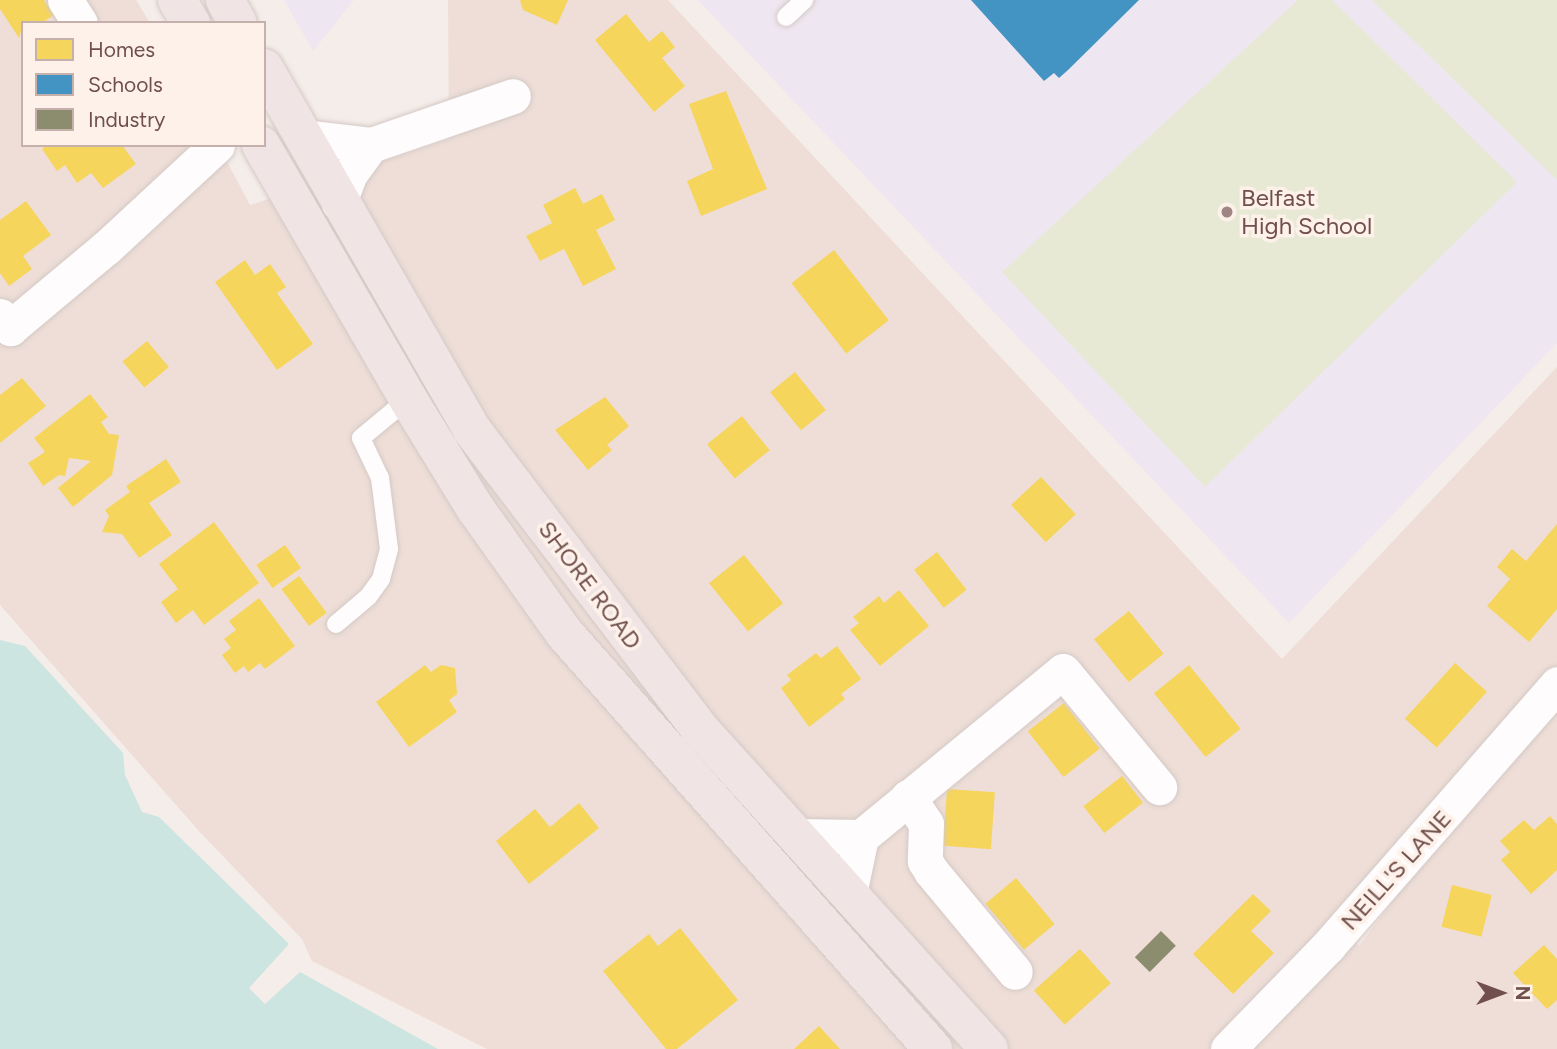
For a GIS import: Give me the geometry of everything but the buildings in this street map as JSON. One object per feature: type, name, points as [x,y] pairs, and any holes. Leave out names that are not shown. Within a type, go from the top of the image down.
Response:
[{"type":"highway","points":[[225,0],[237,21]]},
{"type":"highway","name":"SHORE ROAD","points":[[266,72],[339,203],[472,430],[698,727],[989,1049]]},
{"type":"highway","name":"SHORE ROAD","points":[[262,147],[408,400],[475,508],[565,634],[933,1049]]},
{"type":"street","points":[[303,137],[371,145],[513,96]]},
{"type":"street","points":[[339,203],[349,175],[371,145]]},
{"type":"street","points":[[0,316],[10,328],[107,247],[215,147]]},
{"type":"street","points":[[849,894],[861,836],[1063,671],[1159,787]]},
{"type":"street","name":"NEILL'S LANE","points":[[1228,1049],[1328,946],[1557,684]]},
{"type":"street","points":[[908,797],[926,824],[925,861],[931,871],[1015,972]]},
{"type":"street","points":[[797,836],[861,836]]},
{"type":"lane","points":[[786,17],[804,0]]},
{"type":"lane","points":[[336,624],[369,597],[381,579],[389,549],[380,478],[361,438],[408,400]]},
{"type":"shaded area","points":[[0,0],[136,0],[149,21],[21,21],[21,147],[219,147],[250,205],[449,139],[448,0],[668,0],[1282,659],[1557,367],[1557,1049],[487,1049],[312,961],[302,939],[198,830],[0,605]],"holes":[[[1538,707],[1359,946],[1343,929]]]},
{"type":"shaded area","points":[[284,0],[354,0],[313,51]]},
{"type":"shaded area","name":"Belfast High School","points":[[698,0],[1557,0],[1557,343],[1289,623]]},
{"type":"green space","points":[[1298,0],[1332,0],[1517,182],[1205,487],[1002,272]]},
{"type":"green space","points":[[1372,0],[1557,0],[1557,180]]},
{"type":"water","points":[[0,640],[25,646],[123,753],[125,775],[142,812],[159,817],[289,944],[249,988],[265,1004],[300,972],[438,1049],[0,1049]]},
{"type":"place","name":"Belfast High School","points":[[1227,212]]}]
